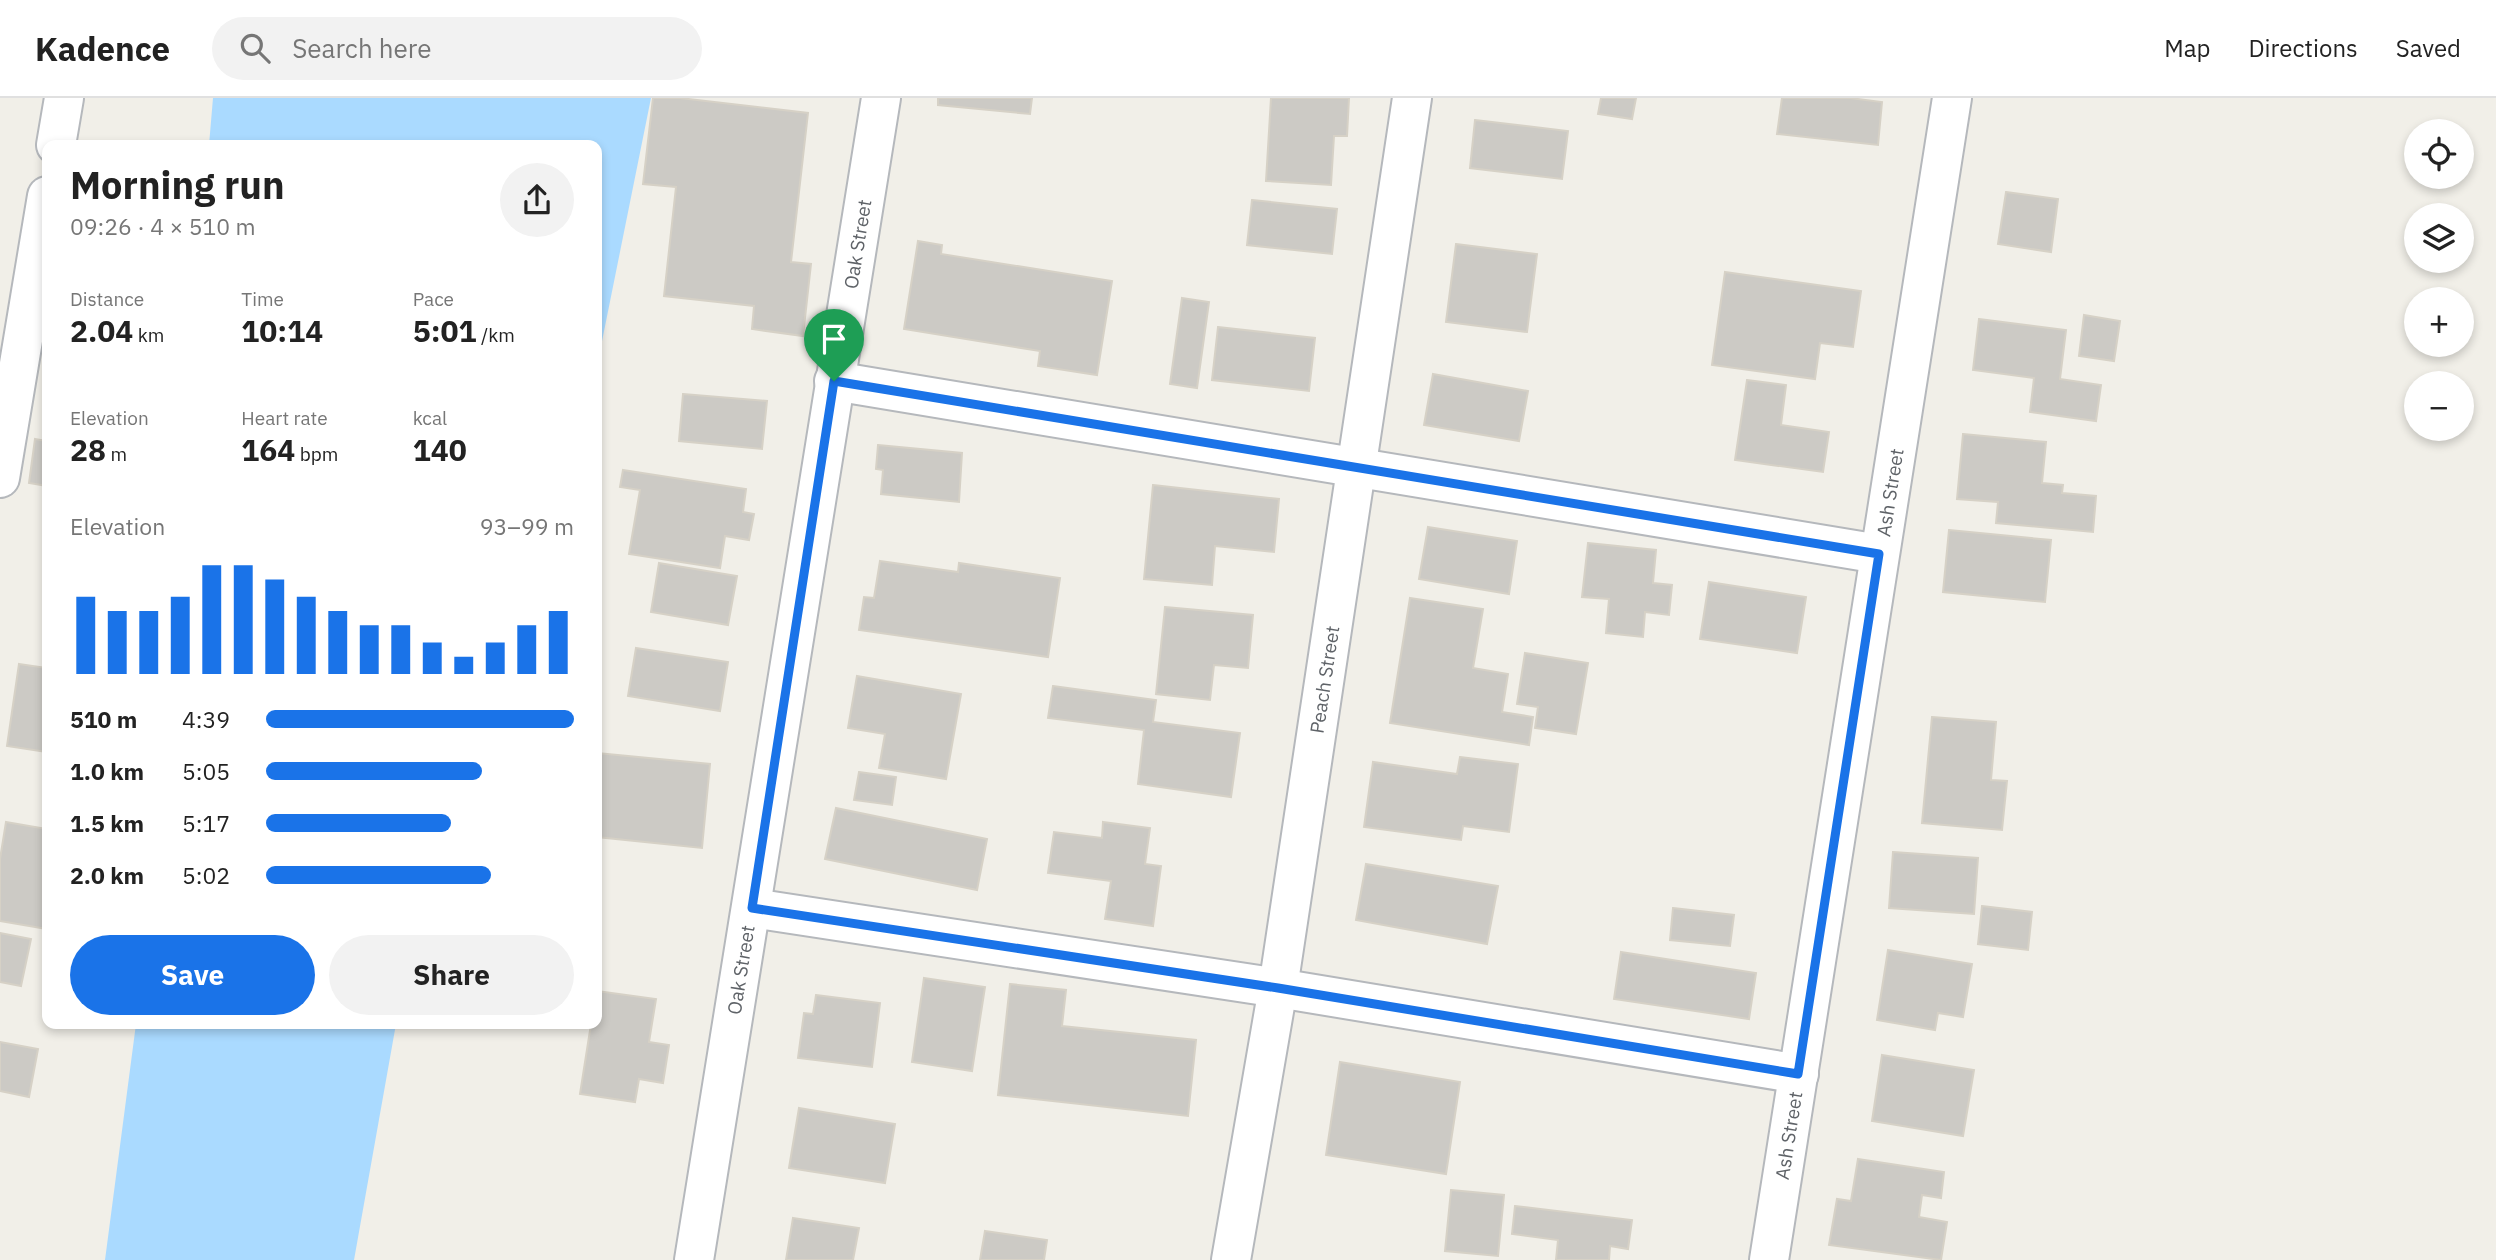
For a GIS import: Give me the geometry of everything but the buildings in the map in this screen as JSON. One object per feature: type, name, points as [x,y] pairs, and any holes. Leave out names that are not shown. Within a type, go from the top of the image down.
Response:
[{"type":"street","points":[[57,140],[64,98]]},
{"type":"street","name":"Oak Street","points":[[694,1260],[881,98]]},
{"type":"street","name":"Peach Street","points":[[1231,1260],[1278,988],[1412,98]]},
{"type":"street","name":"Ash Street","points":[[1769,1260],[1952,98]]},
{"type":"street","points":[[0,478],[42,225]]},
{"type":"street","points":[[834,381],[1879,554]]},
{"type":"street","points":[[752,908],[1278,988],[1798,1074]]},
{"type":"water","points":[[213,98],[651,98],[602,341],[602,140],[209,140]]},
{"type":"water","points":[[135,1029],[395,1029],[354,1260],[105,1260]]},
{"type":"route","points":[[834,381],[1879,554],[1798,1074],[1278,988],[752,908],[834,381]]}]
